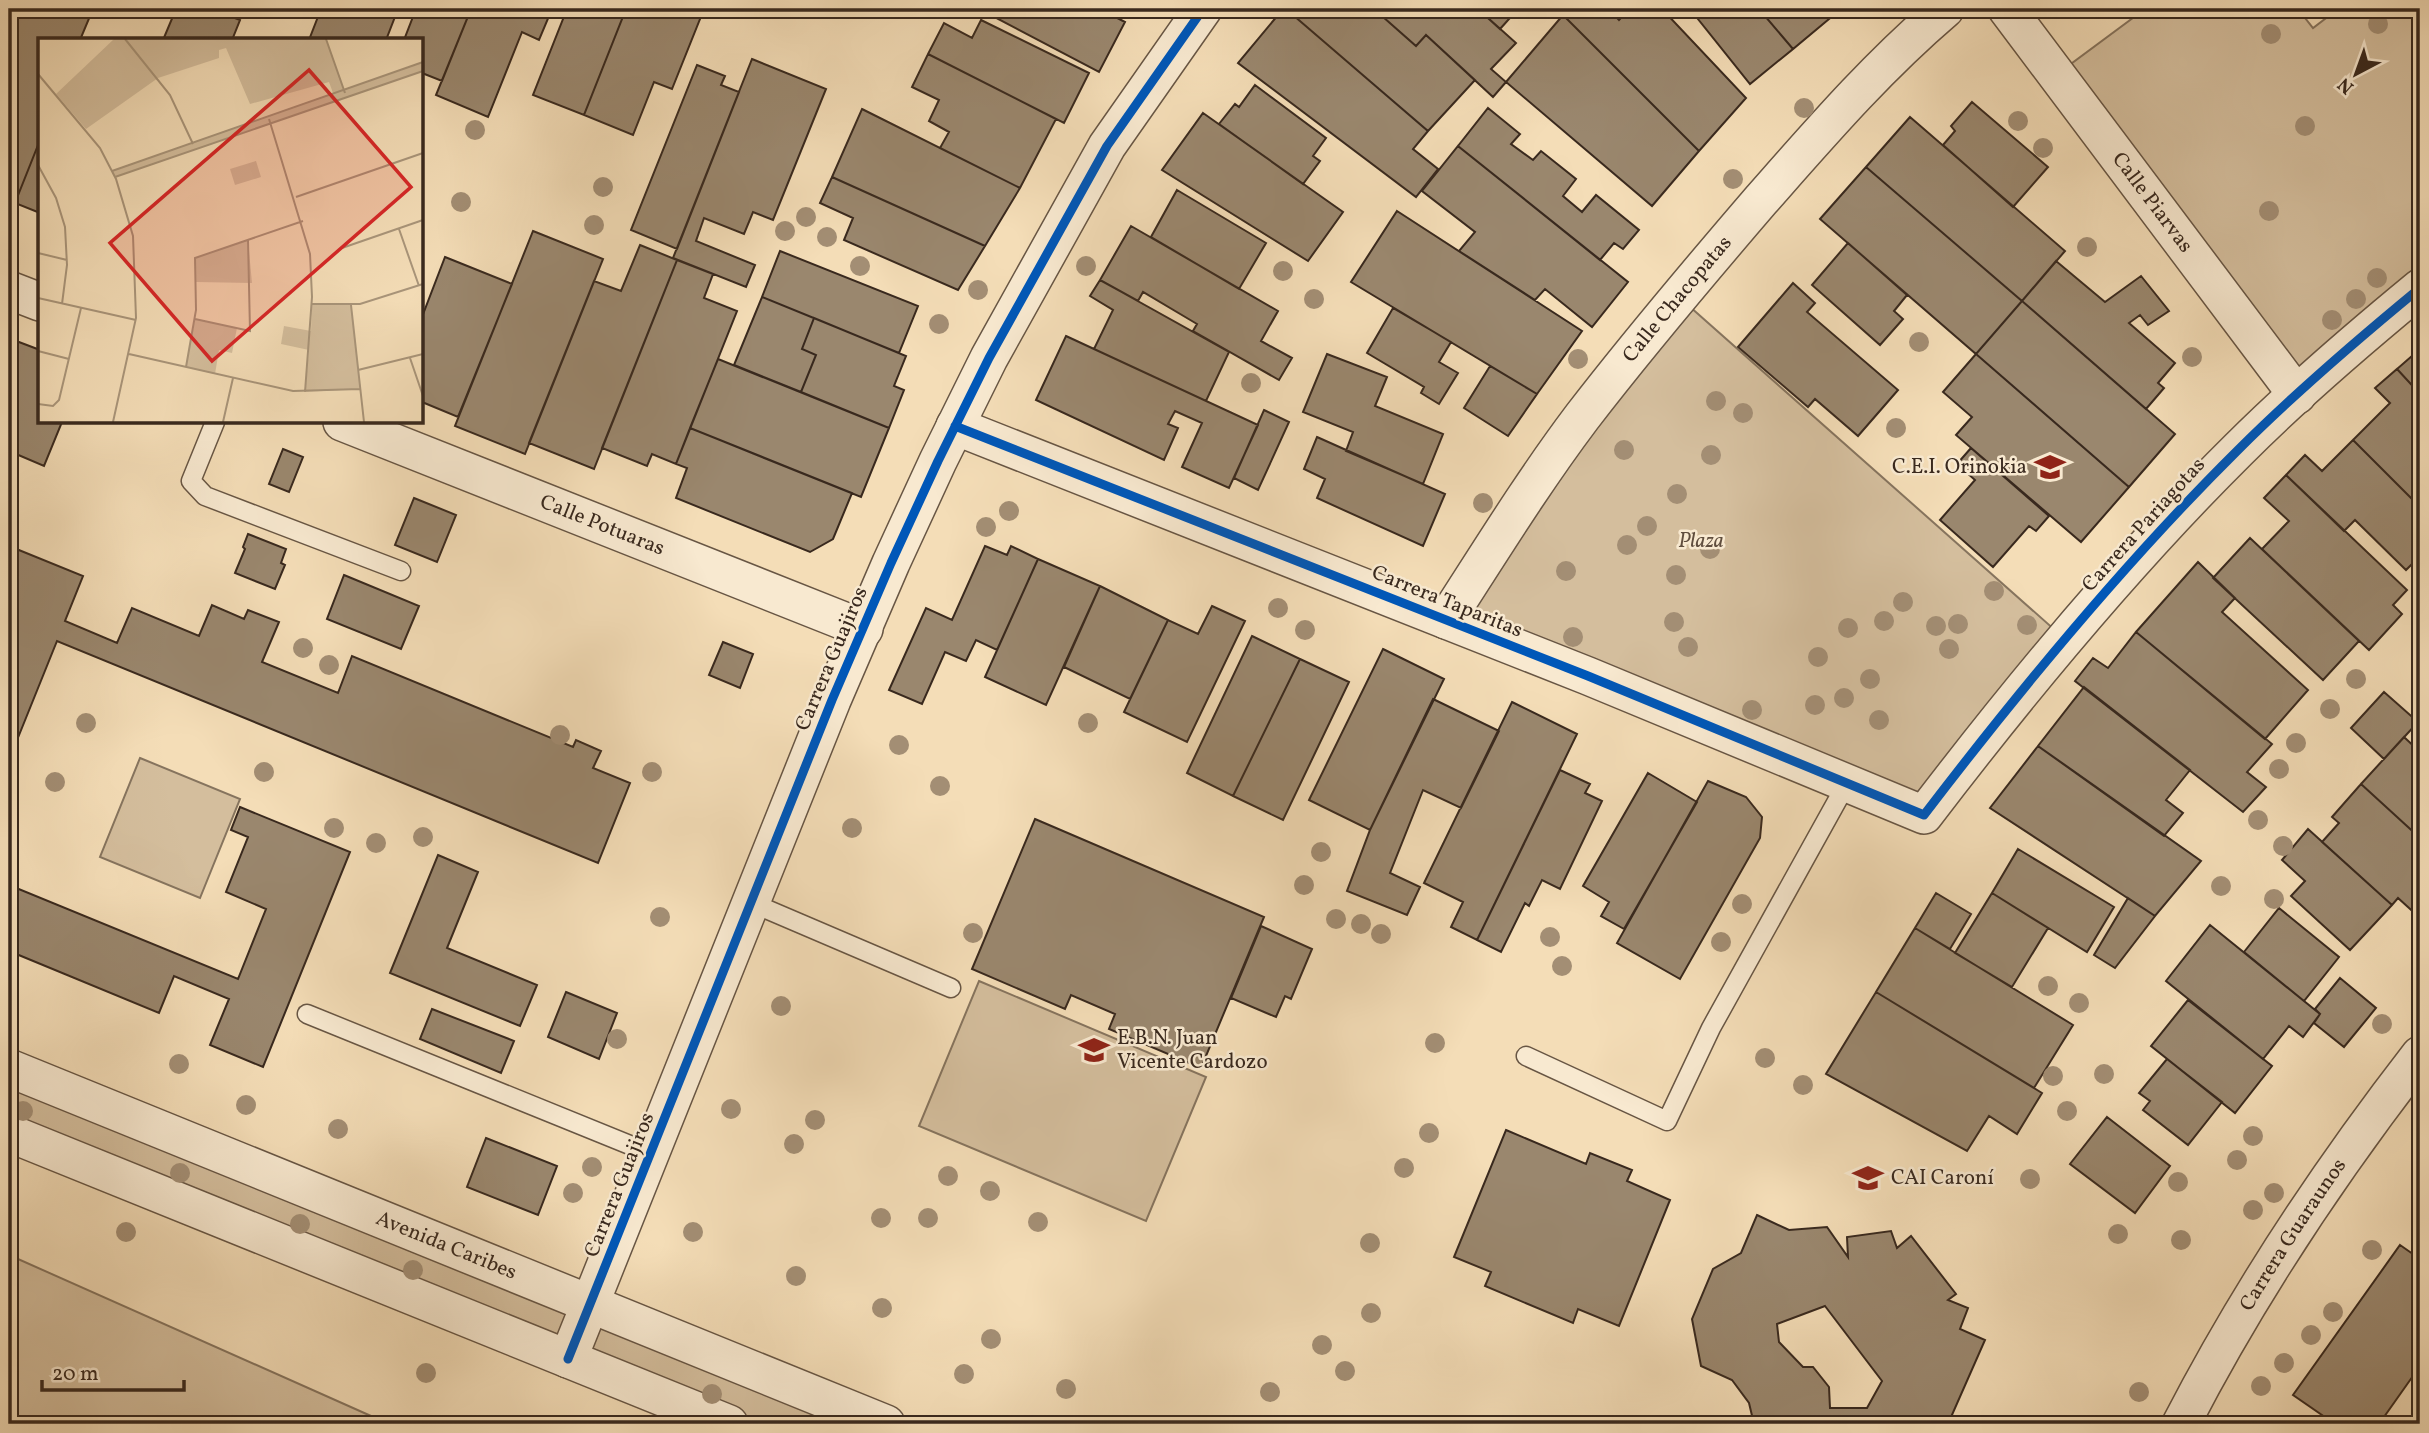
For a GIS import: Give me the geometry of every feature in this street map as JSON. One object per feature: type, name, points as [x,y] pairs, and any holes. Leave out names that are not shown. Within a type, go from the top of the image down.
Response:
[{"type":"street","name":"Carrera Guajiros","points":[[568,1359],[832,700],[891,563],[989,358],[1107,146],[1203,9]]},
{"type":"street","name":"Calle Chacopatas","points":[[1446,620],[1581,418],[1718,250],[1864,83],[1945,9]]},
{"type":"street","name":"Calle Piarvas","points":[[2007,9],[2297,395]]},
{"type":"street","name":"Carrera Pariagotas","points":[[1924,816],[2041,667],[2116,580],[2239,448],[2420,288]]},
{"type":"street","points":[[9,290],[38,301]]},
{"type":"street","name":"Calle Potuaras","points":[[347,424],[863,629]]},
{"type":"street","name":"Carrera Taparitas","points":[[956,426],[1446,620],[1924,816]]},
{"type":"street","name":"Carrera Guaraunos","points":[[2181,1424],[2264,1276],[2389,1095],[2420,1055]]},
{"type":"street","name":"Avenida Caribes","points":[[9,1068],[886,1424]]},
{"type":"street","points":[[9,1133],[729,1424]]},
{"type":"lane","points":[[214,424],[191,481],[205,496],[401,571]]},
{"type":"lane","points":[[1526,1056],[1667,1121],[1711,1028],[1847,783]]},
{"type":"lane","points":[[752,903],[951,988]]},
{"type":"lane","points":[[307,1014],[652,1154]]},
{"type":"green space","points":[[2145,9],[2298,9],[2313,28],[2338,9],[2420,9],[2420,288],[2297,395],[2056,75]]},
{"type":"green space","name":"Plaza","points":[[1680,298],[2065,639],[1924,815],[1446,620]]},
{"type":"green space","points":[[140,758],[240,799],[200,898],[100,857]]},
{"type":"green space","points":[[979,981],[1206,1077],[1146,1221],[919,1126]]},
{"type":"green space","points":[[9,1068],[886,1424],[729,1424],[9,1133]]},
{"type":"green space","points":[[9,1255],[389,1424],[9,1424]]},
{"type":"building","points":[[12,9],[93,9],[81,38],[38,38],[38,145],[9,218],[9,17]]},
{"type":"building","points":[[176,9],[212,9],[240,20],[233,38],[164,38]]},
{"type":"building","points":[[321,9],[398,9],[387,38],[310,38]]},
{"type":"building","points":[[416,9],[471,9],[442,81],[424,74],[424,38],[405,38]]},
{"type":"building","points":[[471,9],[552,9],[539,40],[522,32],[488,117],[436,95]]},
{"type":"building","points":[[567,9],[626,9],[584,115],[533,95]]},
{"type":"building","points":[[626,9],[704,9],[672,89],[654,82],[633,135],[584,115]]},
{"type":"building","points":[[970,9],[1100,9],[1125,22],[1099,72],[987,13],[984,17]]},
{"type":"building","points":[[1100,9],[1126,9],[1120,19]]},
{"type":"building","points":[[1283,9],[1428,131],[1413,149],[1438,169],[1416,197],[1238,63]]},
{"type":"building","points":[[1300,9],[1374,9],[1416,46],[1426,35],[1475,80],[1428,131],[1294,16]]},
{"type":"building","points":[[1374,9],[1478,9],[1516,43],[1491,69],[1506,82],[1493,97],[1426,35],[1416,46]]},
{"type":"building","points":[[1478,9],[1518,9],[1500,29]]},
{"type":"building","points":[[1569,9],[1609,9],[1619,20],[1629,9],[1662,9],[1746,98],[1699,151],[1563,15]]},
{"type":"building","points":[[1690,9],[1759,9],[1793,49],[1750,84]]},
{"type":"building","points":[[1759,9],[1841,9],[1793,49]]},
{"type":"building","points":[[1563,15],[1699,151],[1652,206],[1506,82]]},
{"type":"building","points":[[981,20],[1089,73],[1064,123],[928,54],[944,23],[972,38]]},
{"type":"building","points":[[928,54],[1056,119],[1020,188],[940,148],[949,132],[929,121],[939,100],[912,87]]},
{"type":"building","points":[[752,59],[826,89],[773,220],[753,212],[744,234],[704,218],[696,241],[755,265],[746,287],[673,258]]},
{"type":"building","points":[[697,65],[725,76],[721,85],[739,92],[677,249],[631,230]]},
{"type":"building","points":[[1255,85],[1326,138],[1313,156],[1320,161],[1303,184],[1219,124],[1235,104],[1239,107]]},
{"type":"building","points":[[1972,102],[2048,167],[2013,207],[1943,145],[1955,131],[1951,126]]},
{"type":"building","points":[[1488,108],[1520,134],[1511,144],[1533,160],[1541,151],[1576,179],[1563,196],[1582,212],[1596,195],[1639,230],[1623,249],[1614,243],[1600,260],[1458,146]]},
{"type":"building","points":[[862,109],[1020,188],[985,246],[832,177]]},
{"type":"building","points":[[1203,113],[1343,212],[1308,261],[1162,170]]},
{"type":"building","points":[[1910,117],[2065,251],[2022,301],[1866,167]]},
{"type":"building","points":[[38,145],[38,212],[15,203]]},
{"type":"building","points":[[1458,146],[1628,282],[1592,327],[1545,289],[1535,300],[1459,251],[1475,232],[1422,191]]},
{"type":"building","points":[[1866,167],[2022,301],[1976,354],[1820,219]]},
{"type":"building","points":[[832,177],[985,246],[958,290],[844,240],[853,218],[820,203]]},
{"type":"building","points":[[1177,190],[1266,243],[1239,289],[1151,237]]},
{"type":"building","points":[[1397,211],[1582,331],[1537,394],[1351,282]]},
{"type":"building","points":[[1131,226],[1278,311],[1261,341],[1292,358],[1279,380],[1193,331],[1197,324],[1143,292],[1138,301],[1100,280]]},
{"type":"building","points":[[533,231],[603,259],[525,454],[455,426]]},
{"type":"building","points":[[1848,243],[1907,295],[1894,311],[1903,319],[1880,345],[1812,285]]},
{"type":"building","points":[[640,245],[677,260],[594,469],[529,443],[594,281],[621,291]]},
{"type":"building","points":[[780,251],[918,306],[899,353],[762,297]]},
{"type":"building","points":[[445,257],[512,284],[458,417],[424,403],[424,312]]},
{"type":"building","points":[[677,260],[713,274],[704,298],[737,311],[676,464],[652,454],[647,466],[602,448]]},
{"type":"building","points":[[2056,261],[2105,302],[2141,276],[2169,311],[2148,325],[2140,315],[2129,323],[2175,363],[2158,383],[2164,388],[2146,409],[2022,301]]},
{"type":"building","points":[[1100,280],[1229,352],[1206,401],[1094,349],[1113,310],[1090,296]]},
{"type":"building","points":[[1793,283],[1815,303],[1807,312],[1898,390],[1858,436],[1815,399],[1808,407],[1738,347]]},
{"type":"building","points":[[762,297],[814,318],[802,349],[816,355],[801,392],[734,365]]},
{"type":"building","points":[[2022,301],[2175,434],[2129,487],[1976,354]]},
{"type":"building","points":[[1393,308],[1451,342],[1439,362],[1458,373],[1439,404],[1421,393],[1424,387],[1367,353]]},
{"type":"building","points":[[814,318],[906,356],[894,386],[904,390],[889,428],[801,392],[816,355],[802,349]]},
{"type":"building","points":[[1066,336],[1258,425],[1229,488],[1182,467],[1202,423],[1175,411],[1168,424],[1178,428],[1164,460],[1036,400]]},
{"type":"building","points":[[11,339],[38,349],[38,424],[61,424],[44,466],[9,451]]},
{"type":"building","points":[[2420,349],[2420,394],[2397,369]]},
{"type":"building","points":[[1327,354],[1387,377],[1375,406],[1443,434],[1423,484],[1346,451],[1353,432],[1303,412]]},
{"type":"building","name":"C.E.I. Orinokia","points":[[1976,354],[2129,487],[2081,542],[1956,435],[1972,417],[1943,392]]},
{"type":"building","points":[[718,359],[889,428],[861,497],[690,428]]},
{"type":"building","points":[[1490,366],[1537,394],[1508,436],[1464,408]]},
{"type":"building","points":[[2397,369],[2420,394],[2420,507],[2353,440],[2390,403],[2375,388]]},
{"type":"building","points":[[1264,410],[1289,422],[1258,490],[1234,478]]},
{"type":"building","points":[[690,428],[852,493],[833,539],[810,552],[676,498],[687,468],[676,464]]},
{"type":"building","points":[[1317,437],[1445,494],[1423,546],[1317,498],[1325,479],[1304,469]]},
{"type":"building","points":[[2353,440],[2420,507],[2420,556],[2406,570],[2355,520],[2344,531],[2286,475],[2305,455],[2322,471]]},
{"type":"building","points":[[1971,448],[2049,516],[2036,531],[2029,526],[1993,567],[1940,520],[1975,480],[1957,464]]},
{"type":"building","points":[[283,449],[303,457],[289,492],[269,484]]},
{"type":"building","points":[[2286,475],[2407,590],[2393,605],[2402,614],[2369,650],[2262,549],[2289,521],[2264,498]]},
{"type":"building","points":[[414,498],[456,515],[437,562],[395,545]]},
{"type":"building","points":[[248,534],[286,549],[281,563],[285,565],[275,589],[235,573]]},
{"type":"building","points":[[2250,538],[2359,641],[2323,680],[2213,578]]},
{"type":"building","points":[[9,546],[83,576],[65,621],[117,643],[132,608],[199,636],[212,605],[244,619],[248,610],[279,622],[262,662],[338,693],[352,656],[573,747],[576,740],[601,751],[593,768],[630,783],[598,863],[57,641],[9,760]]},
{"type":"building","points":[[985,546],[1007,555],[1011,546],[1038,559],[997,650],[976,640],[966,661],[945,652],[922,704],[889,690],[926,608],[952,620]]},
{"type":"building","points":[[1038,559],[1100,586],[1046,705],[985,677]]},
{"type":"building","points":[[2198,562],[2235,598],[2222,612],[2308,690],[2265,739],[2136,632]]},
{"type":"building","points":[[344,575],[419,606],[401,649],[327,619]]},
{"type":"building","points":[[1100,586],[1168,620],[1130,699],[1064,667]]},
{"type":"building","points":[[1212,606],[1245,621],[1187,742],[1124,712],[1168,620],[1198,634]]},
{"type":"building","points":[[2136,632],[2272,744],[2247,772],[2266,787],[2243,812],[2075,681],[2093,658],[2108,668]]},
{"type":"building","points":[[1252,636],[1300,659],[1233,796],[1187,773]]},
{"type":"building","points":[[723,642],[753,654],[740,688],[709,675]]},
{"type":"building","points":[[1383,649],[1444,679],[1370,830],[1309,800]]},
{"type":"building","points":[[1300,659],[1349,682],[1283,820],[1233,796]]},
{"type":"building","points":[[2084,687],[2190,770],[2166,800],[2183,813],[2164,836],[2038,746]]},
{"type":"building","points":[[2384,692],[2418,722],[2384,759],[2351,728]]},
{"type":"building","points":[[1433,699],[1499,731],[1461,808],[1423,790],[1390,873],[1420,887],[1407,915],[1347,891],[1370,830]]},
{"type":"building","points":[[1512,702],[1577,734],[1477,940],[1451,927],[1463,902],[1424,883]]},
{"type":"building","points":[[2404,737],[2420,752],[2420,838],[2361,784]]},
{"type":"building","points":[[2038,746],[2201,861],[2155,916],[1990,808]]},
{"type":"building","points":[[1560,770],[1590,784],[1585,793],[1602,801],[1560,889],[1542,880],[1529,906],[1525,903],[1501,952],[1477,940]]},
{"type":"building","points":[[1648,773],[1697,802],[1624,929],[1601,916],[1609,902],[1583,886]]},
{"type":"building","points":[[1708,781],[1746,797],[1762,817],[1760,838],[1680,979],[1617,943]]},
{"type":"building","points":[[2361,784],[2420,838],[2420,918],[2398,898],[2392,905],[2322,842],[2339,823],[2332,817]]},
{"type":"building","points":[[240,807],[350,852],[263,1067],[210,1045],[229,999],[174,976],[159,1013],[9,951],[9,885],[238,979],[266,909],[226,892],[248,837],[231,830]]},
{"type":"building","points":[[1035,819],[1264,917],[1201,1068],[1109,1029],[1115,1014],[1071,995],[1065,1009],[972,969]]},
{"type":"building","points":[[2308,829],[2392,905],[2350,950],[2291,896],[2305,881],[2282,860]]},
{"type":"building","points":[[2018,849],[2114,907],[2087,952],[1992,893]]},
{"type":"building","points":[[438,855],[478,872],[447,948],[537,985],[520,1026],[390,973]]},
{"type":"building","points":[[1936,893],[1971,914],[1950,949],[1915,928]]},
{"type":"building","points":[[1992,893],[2048,928],[2012,987],[1955,953]]},
{"type":"building","points":[[2128,898],[2155,916],[2115,968],[2094,955]]},
{"type":"building","points":[[2279,908],[2339,957],[2304,1001],[2244,952]]},
{"type":"building","points":[[2210,925],[2320,1014],[2303,1037],[2289,1026],[2263,1059],[2166,981]]},
{"type":"building","points":[[1261,926],[1312,949],[1291,999],[1285,996],[1276,1017],[1231,998]]},
{"type":"building","points":[[1915,928],[2073,1025],[2034,1088],[1876,992]]},
{"type":"building","points":[[2340,978],[2376,1008],[2344,1047],[2314,1023],[2320,1014],[2315,1009]]},
{"type":"building","points":[[566,992],[617,1013],[599,1059],[548,1037]]},
{"type":"building","points":[[1876,992],[2042,1093],[2017,1134],[1989,1116],[1967,1151],[1826,1074]]},
{"type":"building","points":[[2188,1000],[2272,1066],[2235,1113],[2151,1046]]},
{"type":"building","points":[[432,1009],[514,1041],[501,1073],[420,1039]]},
{"type":"building","points":[[2167,1059],[2222,1102],[2188,1145],[2143,1110],[2150,1101],[2139,1093]]},
{"type":"building","points":[[2107,1117],[2170,1166],[2135,1213],[2070,1164]]},
{"type":"building","points":[[1506,1130],[1586,1164],[1590,1153],[1632,1170],[1627,1181],[1670,1200],[1619,1326],[1578,1309],[1573,1323],[1485,1286],[1491,1272],[1454,1257]]},
{"type":"building","points":[[486,1138],[557,1166],[538,1215],[467,1187]]},
{"type":"building","points":[[1757,1215],[1789,1230],[1827,1227],[1848,1257],[1847,1237],[1891,1231],[1897,1248],[1911,1236],[1956,1294],[1948,1300],[1968,1308],[1960,1329],[1985,1340],[1948,1424],[1754,1424],[1749,1403],[1732,1380],[1701,1366],[1692,1319],[1713,1269],[1741,1253]],"holes":[[[1825,1306],[1882,1381],[1867,1408],[1830,1408],[1829,1387],[1813,1367],[1803,1367],[1779,1342],[1777,1324]]]},
{"type":"building","points":[[2400,1245],[2420,1259],[2420,1366],[2379,1424],[2335,1424],[2293,1395]]},
{"type":"cycle path","points":[[568,1359],[832,700],[938,461],[989,358],[1107,146],[1203,9]]},
{"type":"cycle path","points":[[955,426],[1588,676],[1924,815],[1998,720],[2154,537],[2304,387],[2420,288]]},
{"type":"place","name":"C.E.I. Orinokia","points":[[2050,467]]},
{"type":"place","name":"E.B.N. Juan Vicente Cardozo","points":[[1094,1050]]},
{"type":"place","name":"CAI Caroní","points":[[1868,1178]]}]
